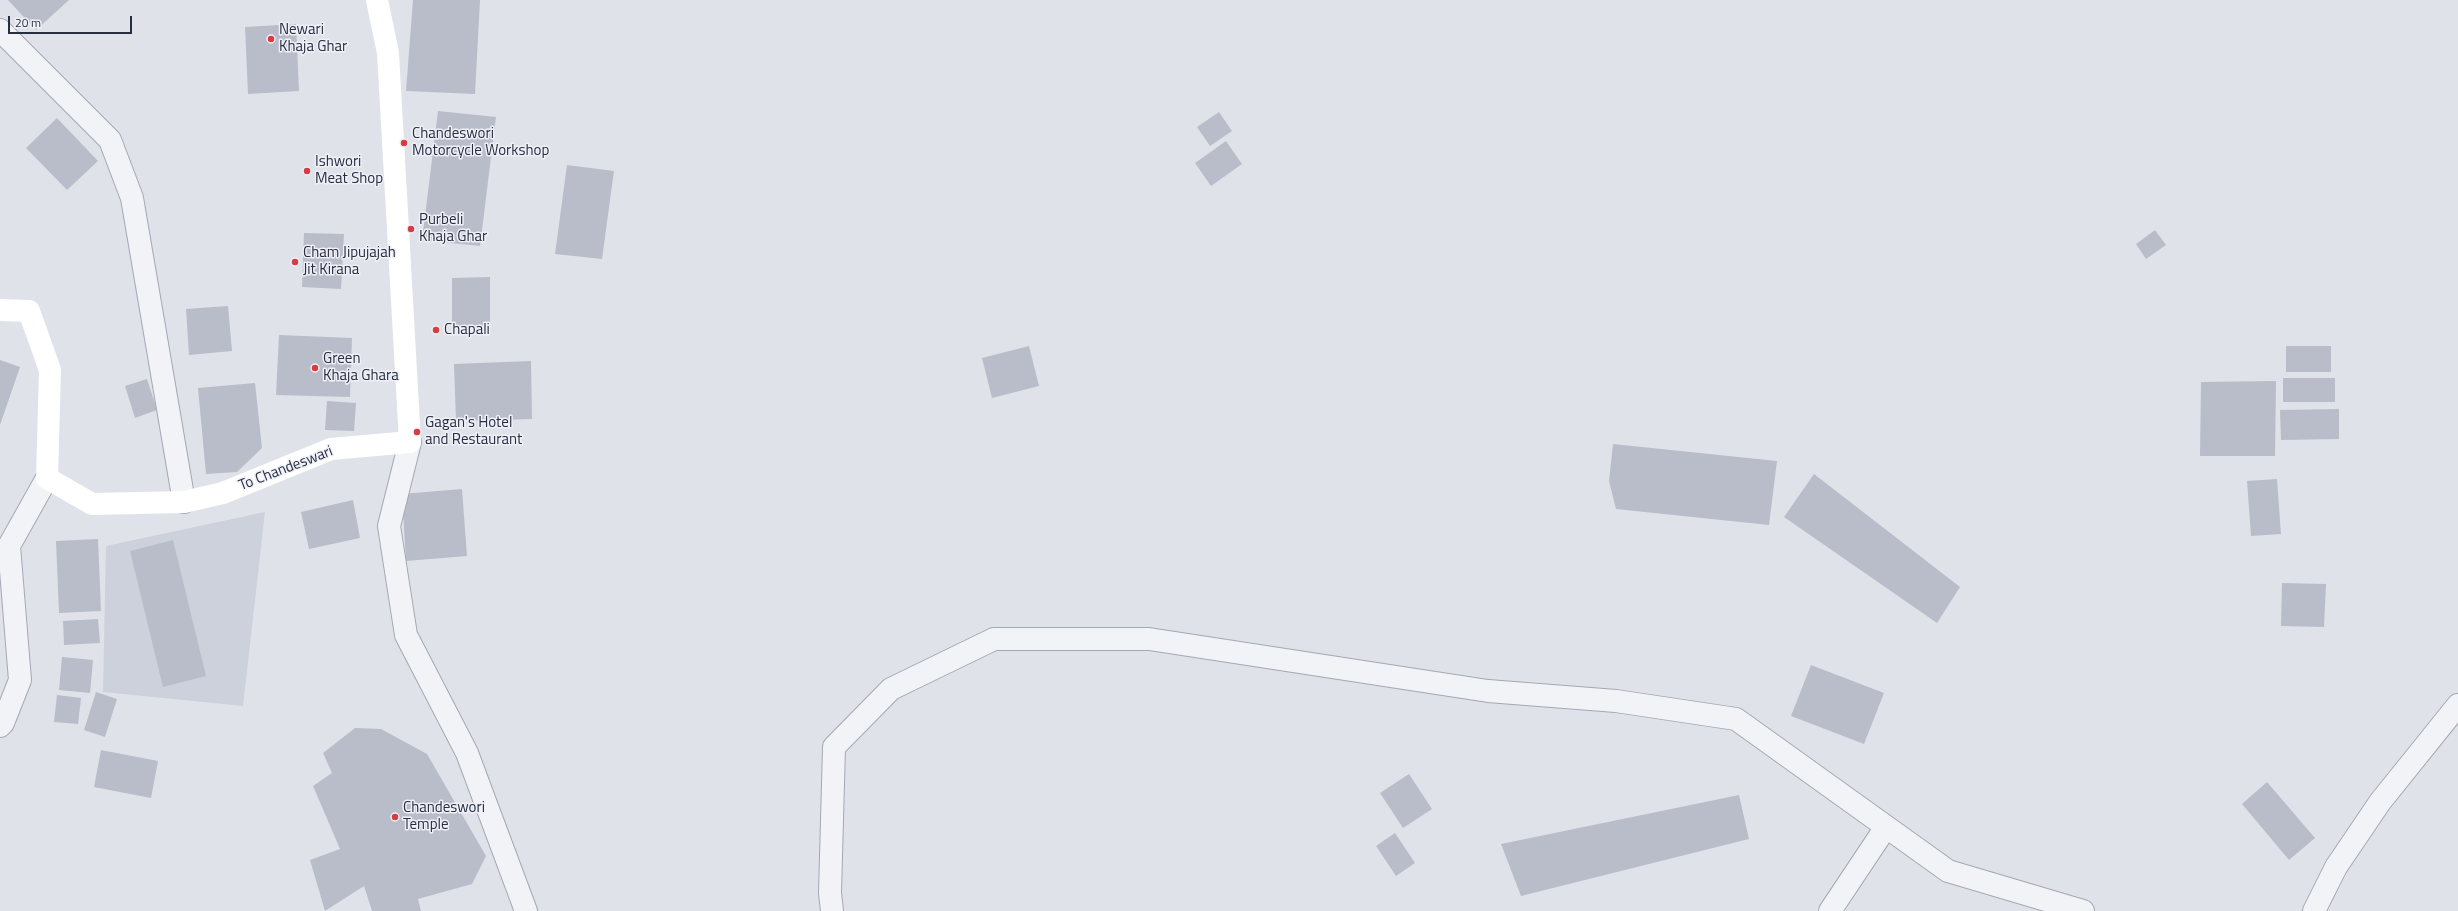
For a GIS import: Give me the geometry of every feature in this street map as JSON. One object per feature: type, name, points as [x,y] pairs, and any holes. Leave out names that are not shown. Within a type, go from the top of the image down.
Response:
[{"type":"street","points":[[377,0],[388,53],[410,442],[389,526],[406,635],[467,753],[526,911]]},
{"type":"street","points":[[0,30],[110,140],[132,198],[184,502]]},
{"type":"street","points":[[0,310],[29,311],[50,370],[47,478],[9,546],[20,680],[3,723],[0,726]]},
{"type":"street","name":"To Chandeswari","points":[[47,478],[92,504],[184,502],[223,493],[331,449],[410,442]]},
{"type":"street","points":[[832,911],[830,893],[834,747],[891,689],[994,639],[1149,639],[1488,691],[1616,701],[1736,719],[1948,871],[2083,911]]},
{"type":"street","points":[[2314,911],[2336,867],[2380,802],[2458,705]]},
{"type":"street","points":[[1830,911],[1886,827]]},
{"type":"shaded area","points":[[265,512],[243,706],[103,692],[106,546]]},
{"type":"building","points":[[8,0],[69,0],[36,30]]},
{"type":"building","points":[[413,0],[480,0],[475,94],[406,91]]},
{"type":"building","points":[[296,24],[299,91],[248,94],[245,27]]},
{"type":"building","points":[[438,111],[496,117],[480,246],[422,240]]},
{"type":"building","points":[[1219,112],[1232,131],[1210,146],[1197,127]]},
{"type":"building","points":[[57,118],[98,161],[67,190],[26,148]]},
{"type":"building","points":[[1226,141],[1242,164],[1211,186],[1195,163]]},
{"type":"building","points":[[567,165],[614,171],[602,259],[555,254]]},
{"type":"building","points":[[2155,230],[2166,245],[2146,259],[2136,244]]},
{"type":"building","points":[[304,233],[344,234],[341,289],[302,287]]},
{"type":"building","points":[[490,277],[490,327],[452,327],[452,278]]},
{"type":"building","points":[[228,306],[232,351],[189,355],[186,309]]},
{"type":"building","points":[[279,335],[352,338],[350,397],[276,395]]},
{"type":"building","points":[[1029,346],[1039,386],[992,398],[982,358]]},
{"type":"building","points":[[2286,346],[2331,346],[2331,372],[2286,372]]},
{"type":"building","points":[[0,360],[20,367],[0,425]]},
{"type":"building","points":[[531,361],[532,419],[456,421],[454,364]]},
{"type":"building","points":[[2283,378],[2335,378],[2335,402],[2283,402]]},
{"type":"building","points":[[147,379],[157,410],[135,418],[125,386]]},
{"type":"building","points":[[2276,381],[2275,456],[2200,456],[2201,382]]},
{"type":"building","points":[[255,383],[262,448],[237,472],[206,474],[198,388]]},
{"type":"building","points":[[327,401],[356,403],[354,431],[325,430]]},
{"type":"building","points":[[2339,409],[2339,439],[2281,440],[2280,410]]},
{"type":"building","points":[[1613,444],[1777,461],[1769,525],[1616,509],[1609,481]]},
{"type":"building","points":[[1814,474],[1960,587],[1937,623],[1784,517]]},
{"type":"building","points":[[2277,479],[2281,534],[2251,536],[2247,481]]},
{"type":"building","points":[[462,489],[467,556],[406,561],[402,494]]},
{"type":"building","points":[[353,500],[360,538],[309,549],[301,512]]},
{"type":"building","points":[[98,539],[101,611],[59,613],[56,541]]},
{"type":"building","points":[[173,540],[206,676],[163,687],[130,551]]},
{"type":"building","points":[[2282,583],[2326,584],[2324,627],[2281,626]]},
{"type":"building","points":[[98,619],[100,643],[64,645],[63,621]]},
{"type":"building","points":[[62,657],[93,660],[90,693],[59,690]]},
{"type":"building","points":[[1811,665],[1884,693],[1864,744],[1791,716]]},
{"type":"building","points":[[96,692],[117,699],[105,737],[84,730]]},
{"type":"building","points":[[57,695],[81,698],[78,724],[54,722]]},
{"type":"building","name":"Chandeswori Temple","points":[[355,728],[381,729],[427,754],[486,856],[472,884],[418,899],[421,911],[372,911],[364,886],[325,911],[310,860],[340,849],[313,786],[332,773],[323,753]]},
{"type":"building","points":[[101,750],[158,761],[151,798],[94,787]]},
{"type":"building","points":[[1409,774],[1432,809],[1403,828],[1380,793]]},
{"type":"building","points":[[2267,782],[2315,838],[2289,860],[2242,804]]},
{"type":"building","points":[[1739,795],[1749,839],[1521,896],[1501,844]]},
{"type":"building","points":[[1395,833],[1415,863],[1396,876],[1376,846]]},
{"type":"place","name":"Newari Khaja Ghar","points":[[271,39]]},
{"type":"place","name":"Chandeswori Motorcycle Workshop","points":[[404,143]]},
{"type":"place","name":"Ishwori Meat Shop","points":[[307,171]]},
{"type":"place","name":"Purbeli Khaja Ghar","points":[[411,229]]},
{"type":"place","name":"Cham Jipujajah Jit Kirana","points":[[295,262]]},
{"type":"place","name":"Chapali","points":[[436,330]]},
{"type":"place","name":"Green Khaja Ghara","points":[[315,368]]},
{"type":"place","name":"Gagan's Hotel and Restaurant","points":[[417,432]]},
{"type":"place","name":"Chandeswori Temple","points":[[395,817]]}]
